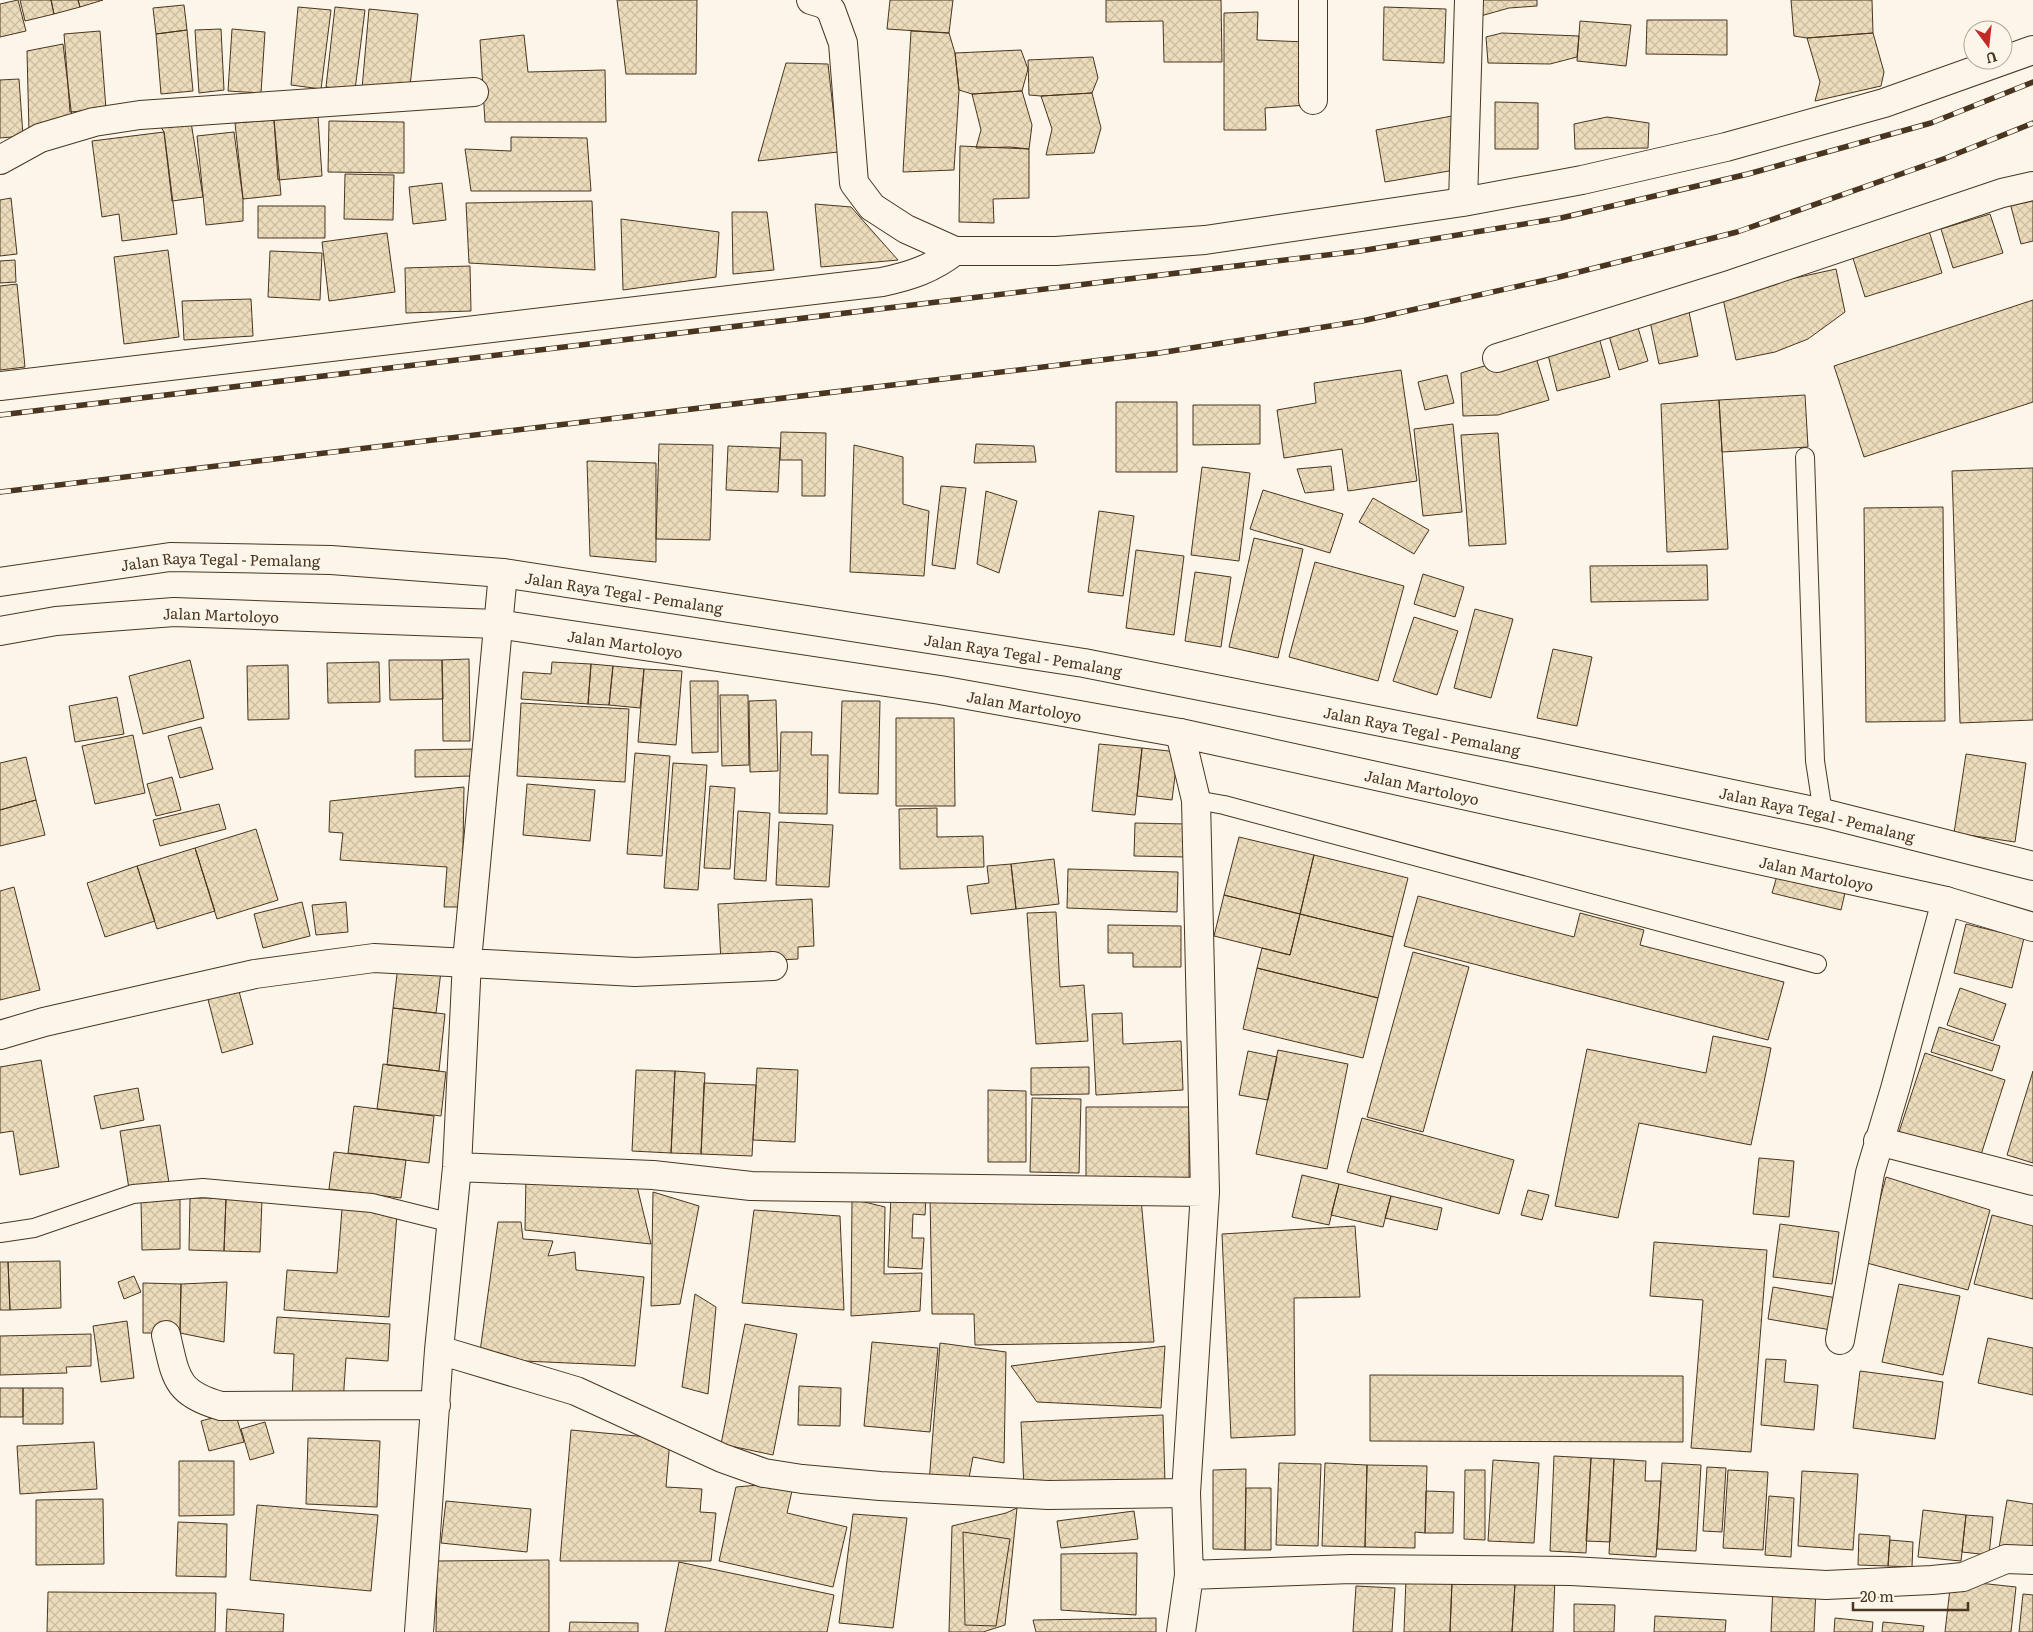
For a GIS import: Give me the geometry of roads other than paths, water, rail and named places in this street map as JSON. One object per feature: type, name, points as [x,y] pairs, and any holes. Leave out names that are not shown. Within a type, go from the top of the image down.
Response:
[{"type":"main road","points":[[1313,0],[1313,100]]},
{"type":"main road","points":[[1463,202],[1469,0]]},
{"type":"main road","points":[[826,3],[843,43],[854,183],[872,207],[906,229],[955,252],[1056,251],[1205,240],[1463,202],[1582,180],[1726,147],[1884,103],[2033,50]]},
{"type":"main road","points":[[0,160],[40,138],[94,122],[140,115],[474,92]]},
{"type":"main road","points":[[1497,358],[1729,285],[2002,194],[2033,186]]},
{"type":"main road","points":[[0,386],[882,282],[914,275],[937,265],[955,252]]},
{"type":"main road","name":"Jalan Raya Tegal - Pemalang","points":[[0,582],[170,557],[331,560],[503,573],[1084,663],[1523,750],[1823,813],[2033,866]]},
{"type":"main road","points":[[419,1632],[439,1350],[457,1167],[467,962],[503,573]]},
{"type":"main road","name":"Jalan Martoloyo","points":[[0,631],[56,621],[174,612],[498,624],[940,690],[1180,733],[1946,901],[2033,927]]},
{"type":"main road","points":[[1180,733],[1196,800],[1205,1192],[1186,1493],[1189,1575],[1181,1632]]},
{"type":"main road","points":[[1840,1340],[1870,1173],[1946,901]]},
{"type":"main road","points":[[0,1034],[44,1022],[255,974],[374,958],[635,972],[773,966]]},
{"type":"main road","points":[[1878,1141],[2033,1181]]},
{"type":"main road","points":[[457,1167],[653,1175],[751,1186],[1205,1192]]},
{"type":"main road","points":[[166,1335],[174,1372],[182,1387],[199,1400],[221,1406],[436,1405]]},
{"type":"main road","points":[[439,1350],[576,1391],[722,1458],[764,1473],[880,1486],[1048,1495],[1186,1493]]},
{"type":"main road","points":[[1189,1575],[1351,1569],[1570,1571],[1826,1585],[1940,1580],[1964,1576],[2006,1559],[2033,1560]]},
{"type":"lane","points":[[1805,457],[1815,761],[1823,813]]},
{"type":"lane","points":[[1196,800],[1224,805],[1817,964]]},
{"type":"lane","points":[[0,1233],[34,1228],[132,1194],[203,1188],[372,1203],[452,1223]]},
{"type":"railway","points":[[0,415],[1360,251],[1561,218],[1748,174],[1931,123],[2033,82]]},
{"type":"railway","points":[[0,492],[1159,353],[1362,321],[1555,278],[1737,232],[1946,158],[2033,123]]}]
